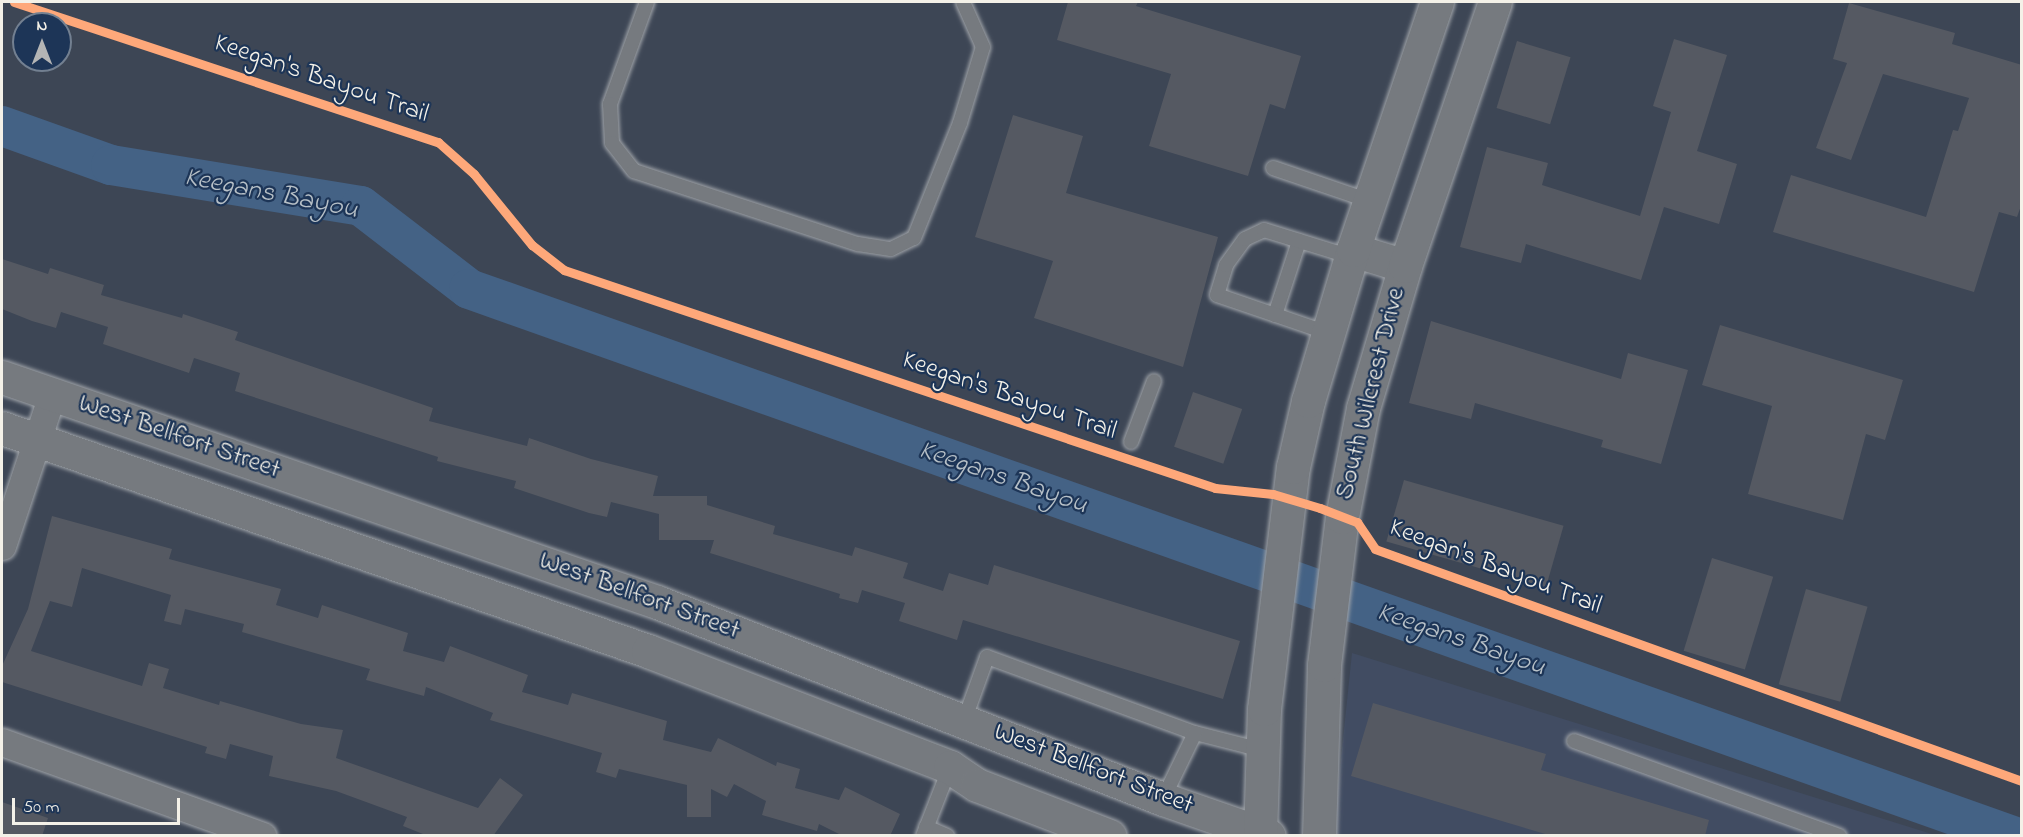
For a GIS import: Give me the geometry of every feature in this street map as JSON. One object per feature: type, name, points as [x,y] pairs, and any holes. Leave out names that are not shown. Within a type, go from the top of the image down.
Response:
[{"type":"main road","points":[[1263,835],[1264,709],[1283,530],[1298,445],[1352,254],[1437,2]]},
{"type":"main road","name":"South Wilcrest Drive","points":[[1318,836],[1317,803],[1326,651],[1338,546],[1363,408],[1405,266],[1495,2]]},
{"type":"main road","points":[[1352,254],[1405,266]]},
{"type":"main road","name":"West Bellfort Street","points":[[2,377],[657,602],[1163,799],[1263,835]]},
{"type":"main road","name":"West Bellfort Street","points":[[2,428],[648,651],[950,767],[977,785],[1110,836]]},
{"type":"main road","points":[[468,590],[481,541]]},
{"type":"main road","points":[[950,767],[964,721]]},
{"type":"street","points":[[2,546],[40,441],[52,394]]},
{"type":"street","points":[[2,742],[263,836]]},
{"type":"lane","points":[[648,2],[610,104],[612,143],[634,171],[858,244],[891,249],[915,238],[960,123],[983,47],[963,2]]},
{"type":"lane","points":[[1274,168],[1370,201]]},
{"type":"lane","points":[[1328,333],[1217,295],[1226,265],[1245,239],[1264,230],[1352,254]]},
{"type":"lane","points":[[1275,315],[1299,241]]},
{"type":"lane","points":[[1131,442],[1154,381]]},
{"type":"lane","points":[[964,721],[987,657],[1195,734],[1262,751]]},
{"type":"lane","points":[[1163,799],[1195,734]]},
{"type":"lane","points":[[1574,741],[1839,836]]},
{"type":"lane","points":[[946,836],[925,831],[950,767]]},
{"type":"shaded area","points":[[1352,653],[1935,835],[1333,836]]},
{"type":"building","points":[[1068,2],[1138,2],[1136,6],[1301,56],[1285,109],[1270,104],[1248,176],[1149,146],[1171,74],[1057,40]]},
{"type":"building","points":[[1849,3],[1955,33],[1952,44],[2022,65],[2022,203],[2017,217],[1999,212],[1974,292],[1773,232],[1791,175],[1926,217],[1953,130],[1958,131],[1969,98],[1883,74],[1851,160],[1816,148],[1847,63],[1833,59]]},
{"type":"building","points":[[1674,39],[1727,55],[1697,151],[1737,164],[1719,224],[1664,207],[1641,280],[1526,244],[1521,263],[1460,247],[1487,147],[1548,163],[1542,185],[1640,216],[1671,112],[1653,106]]},
{"type":"building","points":[[1517,41],[1571,57],[1550,124],[1497,108]]},
{"type":"building","points":[[1013,115],[1083,136],[1066,193],[1218,237],[1183,367],[1034,318],[1053,261],[975,237]]},
{"type":"building","points":[[2,259],[48,274],[50,268],[104,285],[101,295],[182,318],[183,314],[238,332],[235,340],[433,408],[429,421],[527,446],[529,438],[591,459],[658,476],[653,496],[707,496],[707,505],[775,526],[773,534],[852,556],[855,547],[908,563],[903,578],[943,591],[949,573],[988,585],[994,565],[1240,641],[1223,699],[963,620],[957,640],[899,621],[905,603],[862,590],[858,603],[839,598],[840,594],[710,553],[714,540],[659,540],[659,514],[611,502],[607,517],[589,513],[514,488],[516,481],[437,461],[438,457],[235,391],[240,373],[194,358],[189,373],[103,344],[108,327],[61,312],[56,328],[32,321],[2,309]]},
{"type":"building","points":[[1431,321],[1621,379],[1628,353],[1688,370],[1661,464],[1601,447],[1603,440],[1475,403],[1471,419],[1409,403]]},
{"type":"building","points":[[1720,325],[1903,380],[1885,440],[1866,434],[1843,520],[1748,494],[1772,406],[1702,385]]},
{"type":"building","points":[[1193,392],[1242,409],[1223,464],[1174,447]]},
{"type":"building","points":[[1404,480],[1564,526],[1546,587],[1386,542]]},
{"type":"building","points":[[52,516],[172,549],[169,559],[281,589],[276,605],[318,618],[322,605],[408,633],[403,651],[444,662],[450,646],[528,675],[522,692],[568,705],[572,693],[667,721],[663,740],[711,752],[718,738],[776,766],[777,762],[800,769],[795,788],[839,800],[845,787],[900,814],[890,836],[843,836],[819,824],[817,831],[762,815],[766,801],[734,784],[727,797],[711,789],[711,817],[687,817],[687,785],[619,769],[616,778],[596,772],[602,753],[490,720],[493,713],[426,687],[424,696],[366,680],[370,669],[242,632],[244,624],[185,609],[181,625],[164,621],[171,595],[82,568],[72,607],[50,601],[31,651],[142,686],[149,663],[169,669],[163,688],[219,705],[220,701],[301,724],[343,730],[336,758],[478,808],[500,778],[523,795],[493,836],[428,836],[403,826],[407,817],[336,791],[269,776],[273,756],[230,744],[226,759],[205,753],[207,747],[2,682],[2,666],[28,609]]},
{"type":"building","points":[[1712,558],[1773,577],[1745,669],[1684,651]]},
{"type":"building","points":[[1806,589],[1868,607],[1840,702],[1779,684]]},
{"type":"building","points":[[1373,703],[1546,754],[1541,770],[1709,820],[1705,836],[1552,836],[1351,776]]},
{"type":"building","points":[[2,802],[48,818],[42,836],[2,836]]},
{"type":"waterway","name":"Keegans Bayou","points":[[2,126],[111,165],[361,206],[469,289],[2013,836]]},
{"type":"cycle path","name":"Keegan's Bayou Trail","points":[[14,2],[438,142],[474,174],[532,245],[564,270],[1215,488],[1273,494],[1320,508],[1357,522],[1375,549],[2022,781]]}]
